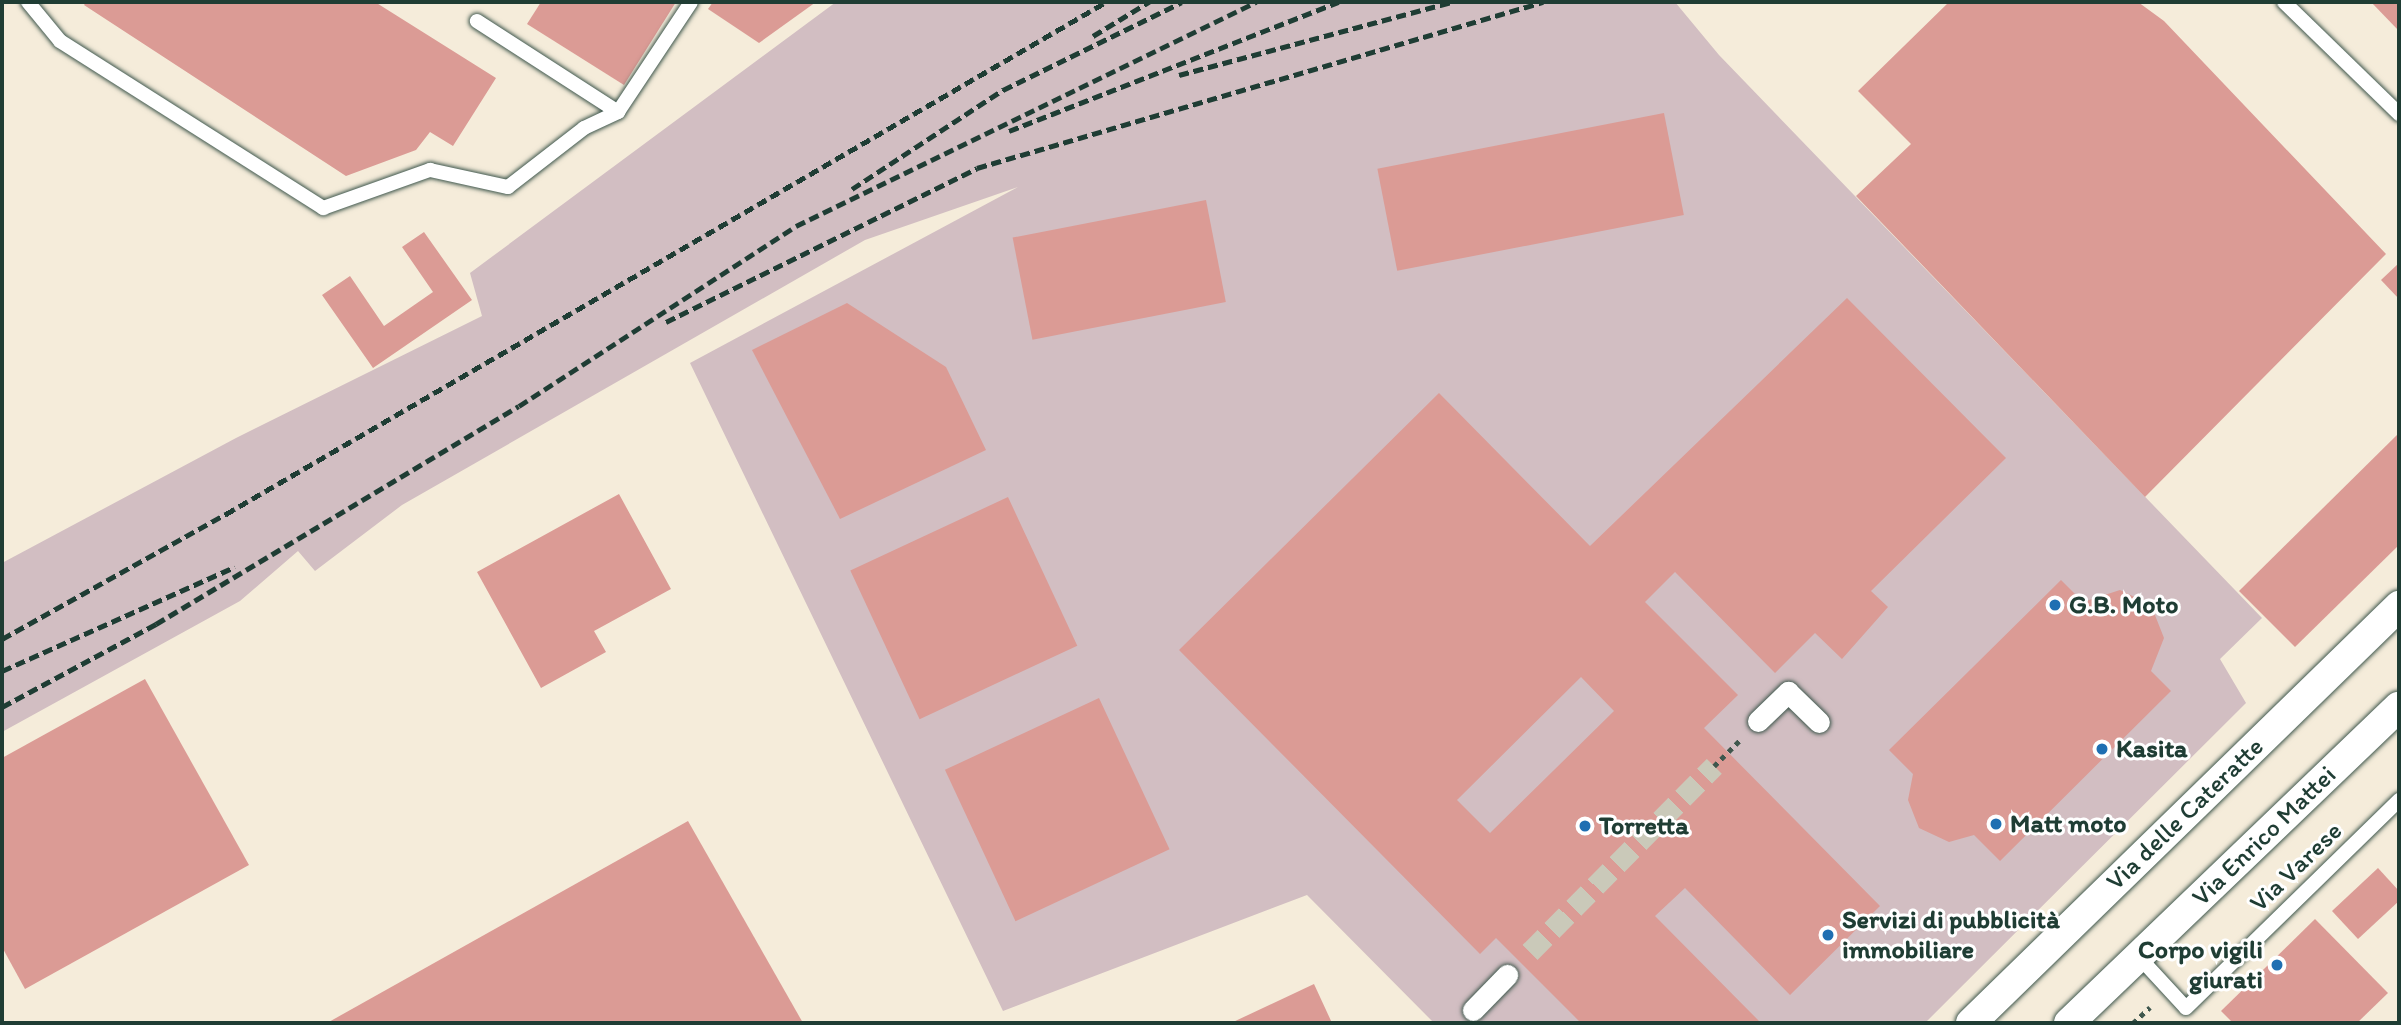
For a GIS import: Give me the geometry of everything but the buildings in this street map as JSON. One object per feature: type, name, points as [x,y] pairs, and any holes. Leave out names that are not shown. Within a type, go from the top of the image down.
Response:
[{"type":"street","name":"Via delle Cateratte","points":[[1970,1023],[2399,606]]},
{"type":"street","points":[[1758,721],[1788,692],[1819,722]]},
{"type":"street","name":"Via Enrico Mattei","points":[[2069,1023],[2399,707]]},
{"type":"street","points":[[1473,1010],[1507,975]]},
{"type":"lane","points":[[28,2],[60,41],[323,208],[430,170],[508,187],[584,128],[618,112],[691,2]]},
{"type":"lane","points":[[2284,2],[2399,114]]},
{"type":"lane","points":[[477,21],[618,112]]},
{"type":"lane","name":"Via Varese","points":[[2138,957],[2186,1008],[2399,800]]},
{"type":"path","points":[[1714,766],[1758,721]]},
{"type":"shaded area","points":[[836,2],[1675,2],[1719,55],[2262,618],[2220,659],[2246,703],[1925,1023],[1434,1023],[1307,895],[1003,1011],[690,363],[1018,187],[865,240],[402,505],[315,571],[298,551],[240,601],[2,732],[2,563],[236,438],[482,316],[470,273]]},
{"type":"tunnel","points":[[1530,952],[1714,766]]},
{"type":"railway","points":[[2,639],[226,514],[1106,2]]},
{"type":"railway","points":[[1093,36],[1149,2]]},
{"type":"railway","points":[[852,189],[1003,90],[1182,2]]},
{"type":"railway","points":[[2,707],[156,624],[519,406],[796,226],[1256,2]]},
{"type":"railway","points":[[1009,131],[1339,2]]},
{"type":"railway","points":[[1179,75],[1452,2]]},
{"type":"railway","points":[[666,322],[977,168],[1543,2]]},
{"type":"railway","points":[[2,671],[235,567]]},
{"type":"place","name":"G.B. Moto","points":[[2055,605]]},
{"type":"place","name":"Kasita","points":[[2102,749]]},
{"type":"place","name":"Matt moto","points":[[1996,824]]},
{"type":"place","name":"Torretta","points":[[1585,826]]},
{"type":"place","name":"Servizi di pubblicità immobiliare","points":[[1828,935]]},
{"type":"place","name":"Corpo vigili giurati","points":[[2277,965]]}]
